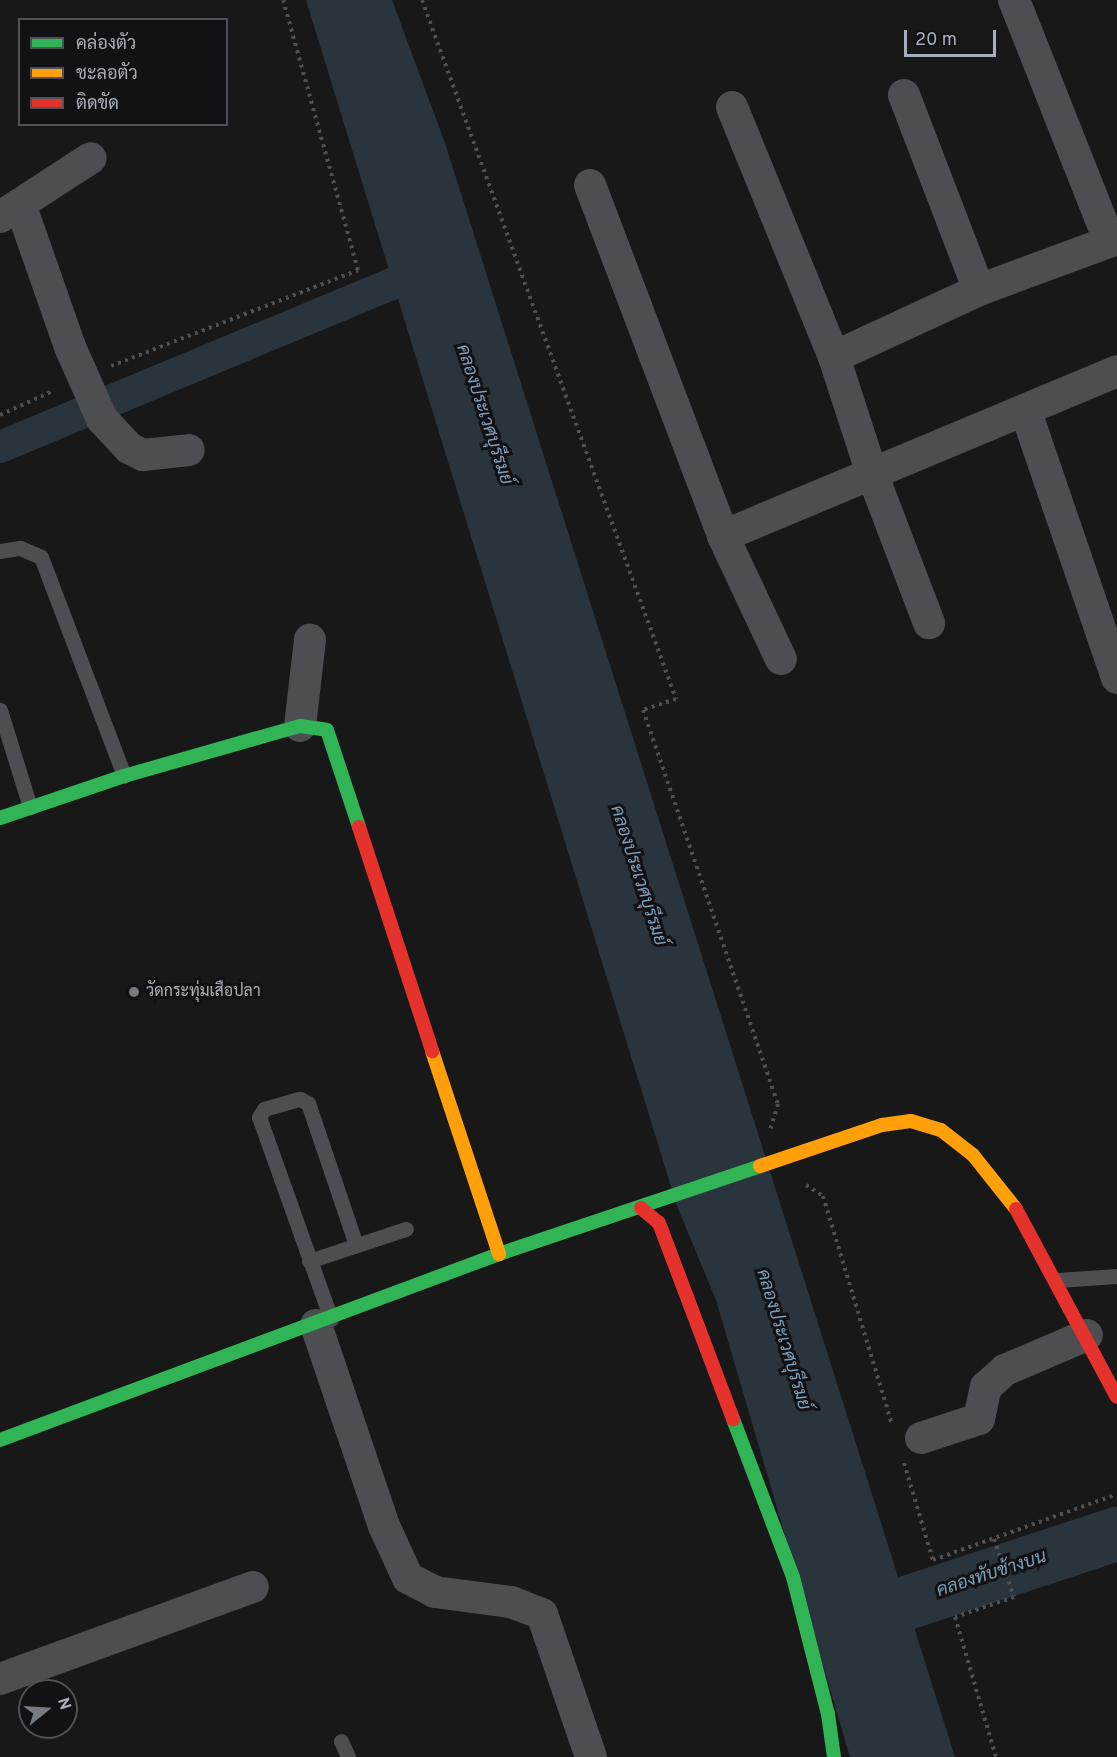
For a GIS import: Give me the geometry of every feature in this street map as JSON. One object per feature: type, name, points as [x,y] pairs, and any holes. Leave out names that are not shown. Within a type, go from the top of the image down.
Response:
[{"type":"street","points":[[834,357],[979,291],[1113,241],[1014,0]]},
{"type":"street","points":[[904,96],[979,291]]},
{"type":"street","points":[[732,107],[834,357],[871,471],[929,623]]},
{"type":"street","points":[[91,158],[10,211],[92,397],[129,448],[143,455],[189,450]]},
{"type":"street","points":[[590,185],[723,536],[781,659]]},
{"type":"street","points":[[723,536],[871,471],[1026,412],[1117,371]]},
{"type":"street","points":[[1026,412],[1117,678]]},
{"type":"street","points":[[300,726],[310,640]]},
{"type":"street","points":[[0,818],[124,776],[300,726],[327,730],[335,745],[499,1254]]},
{"type":"street","points":[[0,1440],[324,1322],[499,1254],[802,1154],[882,1125],[910,1121],[941,1130],[973,1155],[1020,1214],[1058,1280],[1117,1396]]},
{"type":"street","points":[[647,1205],[659,1223],[793,1577],[828,1714],[834,1757]]},
{"type":"street","points":[[324,1322],[384,1526],[408,1578],[435,1592],[511,1602],[542,1614],[591,1757]]},
{"type":"street","points":[[906,1444],[979,1419],[986,1387],[1005,1370],[1087,1335]]},
{"type":"street","points":[[0,1679],[253,1587]]},
{"type":"lane","points":[[0,551],[20,548],[41,557],[124,776]]},
{"type":"lane","points":[[0,711],[3,733],[30,807]]},
{"type":"lane","points":[[324,1322],[309,1261],[259,1117],[264,1109],[300,1099],[308,1103],[356,1245]]},
{"type":"lane","points":[[309,1261],[406,1229]]},
{"type":"lane","points":[[1058,1280],[1117,1276]]},
{"type":"lane","points":[[341,1741],[348,1757]]},
{"type":"path","points":[[0,416],[92,397],[358,270],[283,0]]},
{"type":"path","points":[[422,0],[676,699],[643,710],[778,1104],[779,1110],[769,1123],[773,1140]]},
{"type":"path","points":[[797,1184],[817,1189],[823,1196],[906,1444],[933,1560],[1117,1494]]},
{"type":"path","points":[[994,1539],[1014,1597],[955,1617],[996,1757]]},
{"type":"water","name":"คลองประเวศบุรีรมย์","points":[[306,0],[392,0],[445,143],[955,1757],[850,1757],[716,1300],[677,1206]]},
{"type":"waterway","points":[[0,447],[432,267]]},
{"type":"waterway","name":"คลองทับช้างบน","points":[[867,1616],[1117,1534]]},
{"type":"traffic: fast","points":[[0,818],[124,776],[300,726],[327,730],[359,827]]},
{"type":"traffic: fast","points":[[0,1440],[499,1254],[760,1166]]},
{"type":"traffic: fast","points":[[733,1419],[793,1577],[828,1714],[834,1757]]},
{"type":"traffic: slow","points":[[432,1051],[499,1254]]},
{"type":"traffic: slow","points":[[760,1166],[882,1125],[911,1121],[941,1130],[973,1155],[1016,1209]]},
{"type":"traffic: jam","points":[[359,827],[432,1051]]},
{"type":"traffic: jam","points":[[641,1208],[659,1223],[733,1419]]},
{"type":"traffic: jam","points":[[1016,1209],[1117,1397]]},
{"type":"place","name":"วัดกระทุ่มเสือปลา","points":[[134,992]]}]
